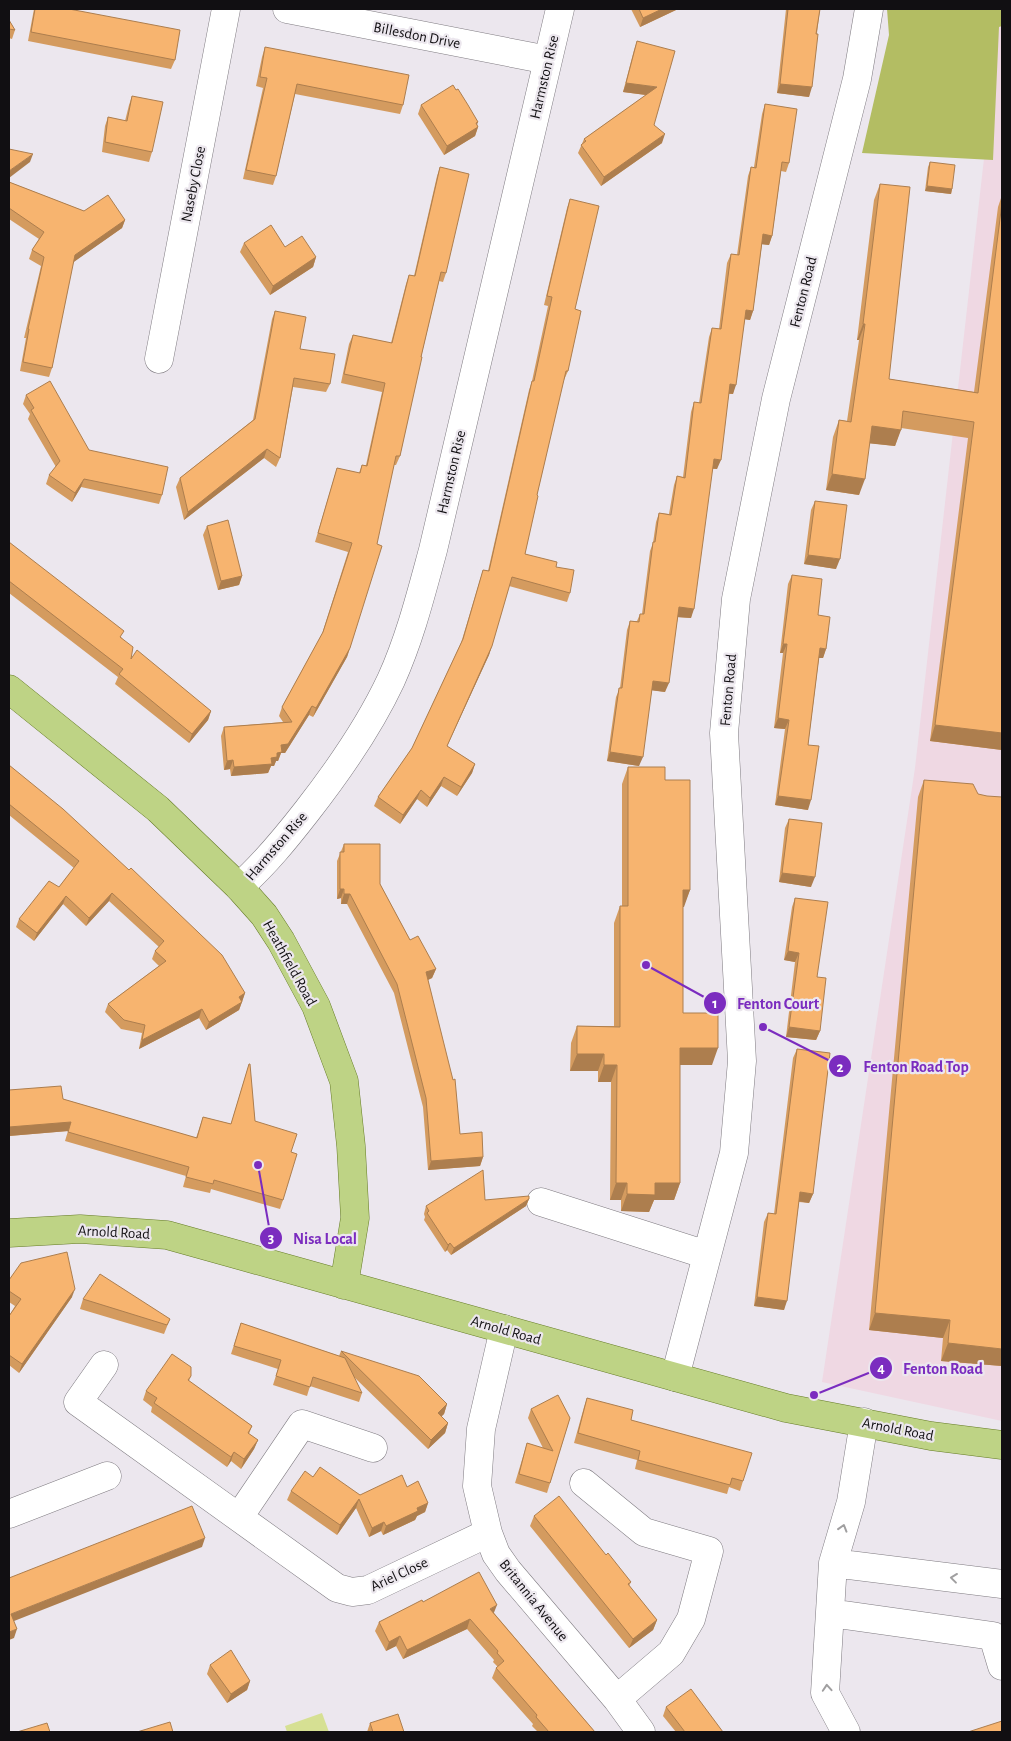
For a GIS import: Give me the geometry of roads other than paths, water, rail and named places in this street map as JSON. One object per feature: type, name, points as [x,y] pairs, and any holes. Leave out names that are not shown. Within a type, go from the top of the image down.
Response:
[{"type":"main road","name":"Heathfield Road","points":[[9,689],[158,809],[239,887],[264,915],[281,941],[316,1006],[344,1081],[356,1218],[344,1285]]},
{"type":"main road","name":"Arnold Road","points":[[9,1233],[80,1229],[167,1236],[786,1408],[931,1436],[1002,1445]]},
{"type":"street","name":"Naseby Close","points":[[159,359],[226,9]]},
{"type":"street","name":"Billesdon Drive","points":[[287,9],[548,60]]},
{"type":"street","name":"Harmston Rise","points":[[239,887],[276,850],[328,784],[363,734],[391,680],[411,628],[433,550],[560,9]]},
{"type":"street","name":"Fenton Road","points":[[674,1377],[734,1153],[742,1062],[724,734],[736,599],[776,399],[857,78],[868,9]]},
{"type":"street","points":[[541,1202],[707,1255]]},
{"type":"street","name":"Britannia Avenue","points":[[504,1329],[481,1429],[477,1486],[488,1533],[496,1554],[508,1571],[617,1700],[641,1732]]},
{"type":"street","name":"Ariel Close","points":[[104,1365],[78,1402],[337,1588],[352,1592],[368,1590],[488,1533]]},
{"type":"street","points":[[846,1732],[825,1693],[833,1563],[851,1502],[864,1422]]},
{"type":"street","points":[[239,1517],[302,1424],[373,1448]]},
{"type":"street","points":[[9,1514],[107,1476]]},
{"type":"street","points":[[584,1483],[644,1532],[709,1550],[691,1619],[670,1653],[617,1700]]},
{"type":"street","points":[[833,1563],[1002,1584]]},
{"type":"street","points":[[830,1613],[993,1636],[1002,1666]]},
{"type":"place","name":"Fenton Court","points":[[646,965]]},
{"type":"place","name":"Fenton Road Top","points":[[763,1027]]},
{"type":"place","name":"Nisa Local","points":[[258,1165]]},
{"type":"place","name":"Fenton Road","points":[[814,1395]]}]
